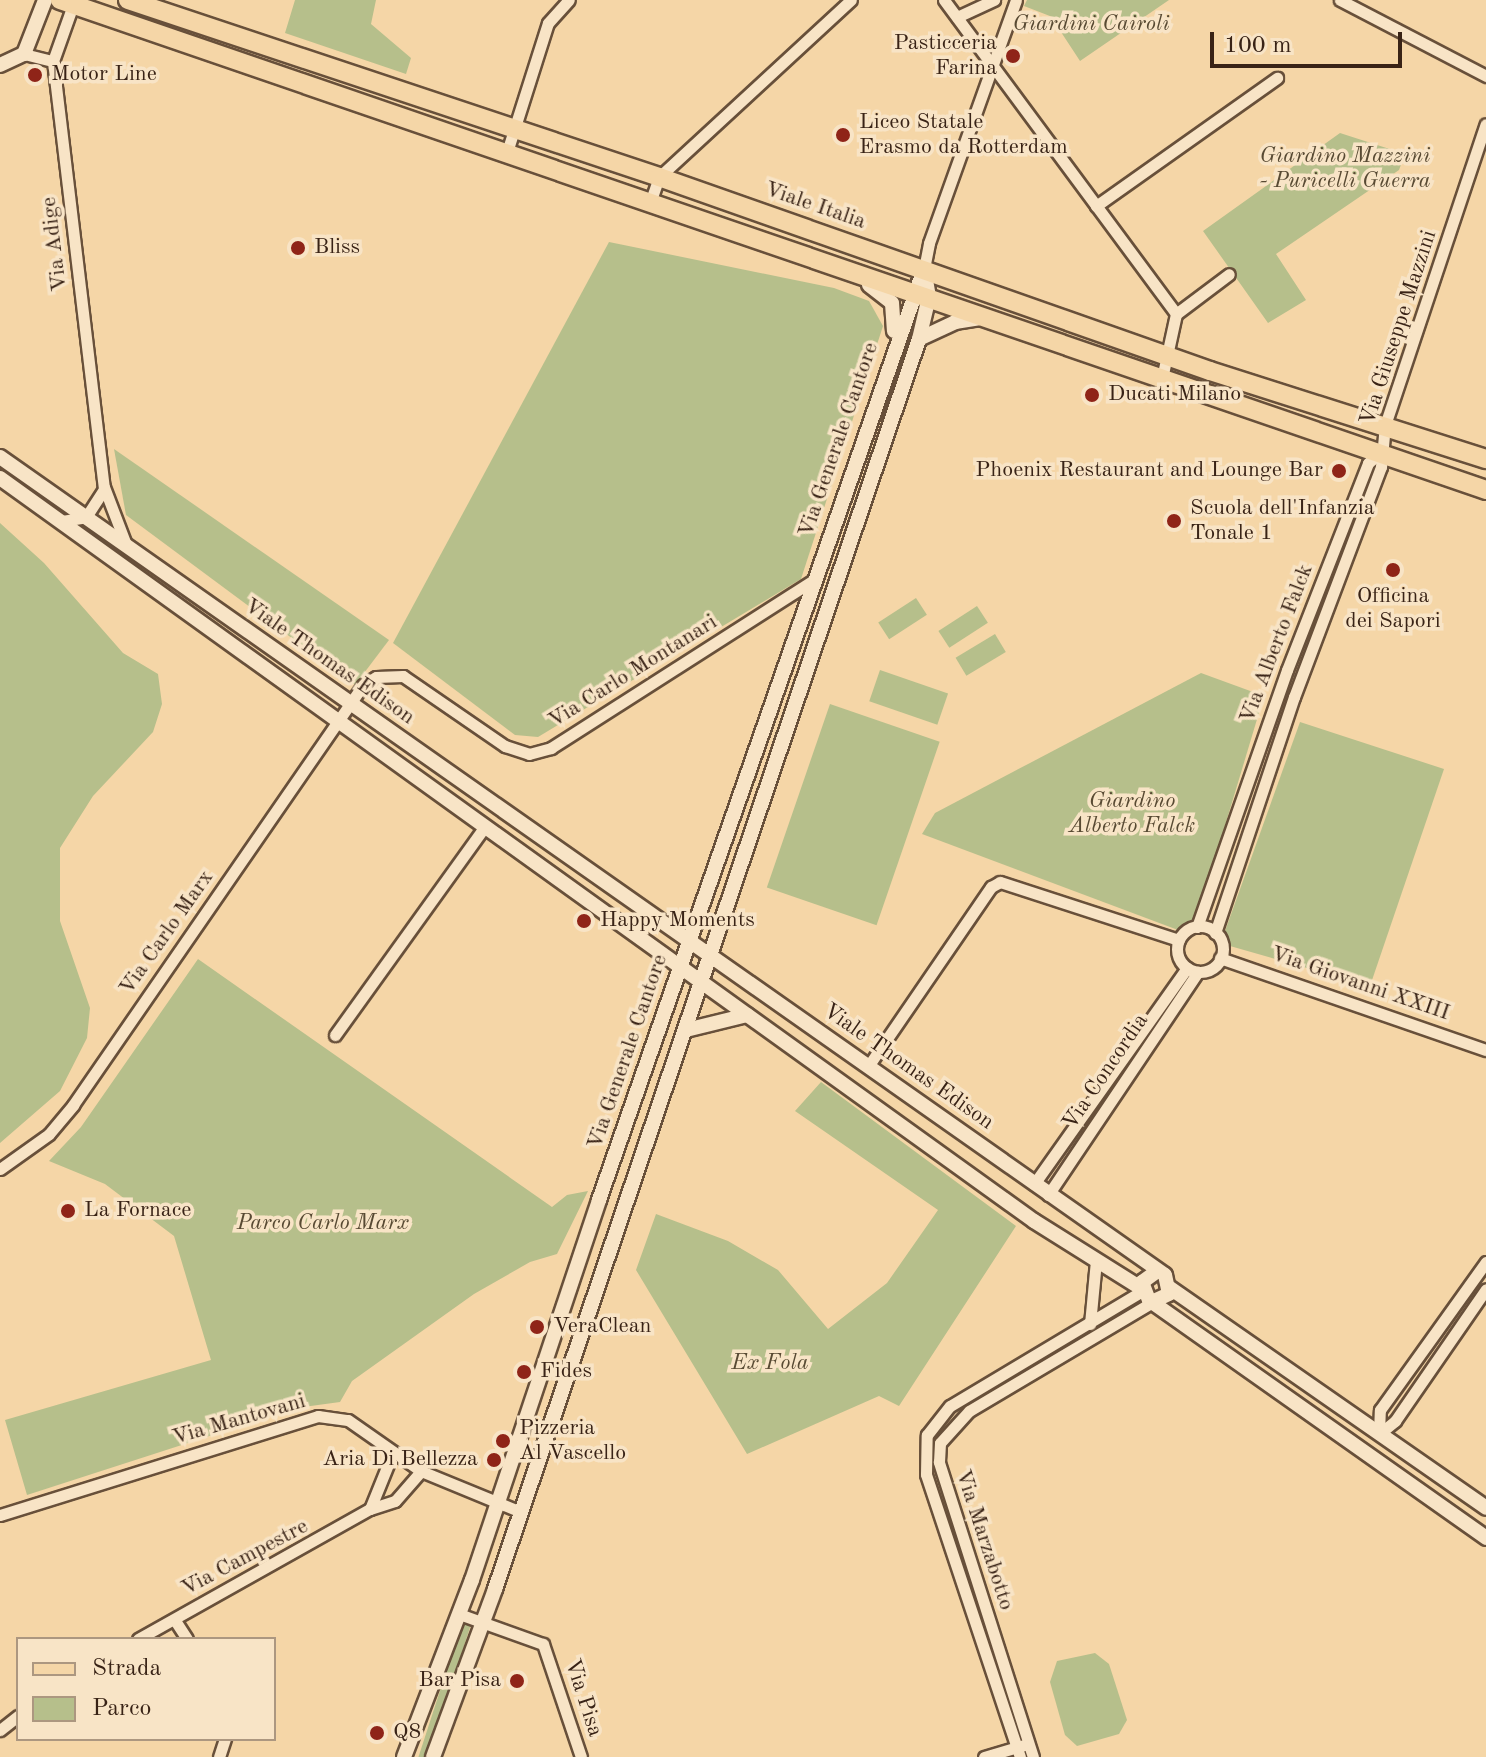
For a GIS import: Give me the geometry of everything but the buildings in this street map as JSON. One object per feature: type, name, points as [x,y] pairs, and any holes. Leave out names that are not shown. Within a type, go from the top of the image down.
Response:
[{"type":"main road","name":"Viale Italia","points":[[128,0],[659,177],[1170,357],[1486,459]]},
{"type":"main road","points":[[69,2],[1486,490]]},
{"type":"street","points":[[24,54],[45,0]]},
{"type":"street","points":[[507,152],[548,23],[569,0]]},
{"type":"street","points":[[650,203],[659,177],[851,0]]},
{"type":"street","points":[[944,0],[1176,314],[1170,357],[1162,378]]},
{"type":"street","points":[[957,17],[994,0]]},
{"type":"street","name":"Via Generale Cantore","points":[[433,1757],[484,1622],[919,339],[925,254],[990,62],[1016,0]]},
{"type":"street","points":[[1340,0],[1486,76]]},
{"type":"street","name":"Via Adige","points":[[69,2],[53,61],[104,487],[116,526],[130,548]]},
{"type":"street","points":[[0,65],[24,54],[53,61]]},
{"type":"street","points":[[1096,206],[1277,78]]},
{"type":"street","name":"Via Giuseppe Mazzini","points":[[1380,453],[1385,425],[1486,124]]},
{"type":"street","points":[[802,255],[817,267],[884,292],[896,311],[891,359]]},
{"type":"street","points":[[1176,314],[1229,274]]},
{"type":"street","name":"Via Generale Cantore","points":[[404,1757],[472,1580],[891,359],[921,294]]},
{"type":"street","points":[[919,339],[955,322],[988,318]]},
{"type":"street","name":"Via Alberto Falck","points":[[1197,927],[1287,670],[1368,463],[1380,453]]},
{"type":"street","name":"Via Alberto Falck","points":[[1215,933],[1294,697],[1381,467],[1380,453]]},
{"type":"street","name":"Viale Thomas Edison","points":[[0,457],[869,1065],[1156,1272]]},
{"type":"street","name":"Viale Thomas Edison","points":[[0,478],[340,719],[484,828],[682,969],[1141,1289]]},
{"type":"street","points":[[62,521],[86,517],[104,487]]},
{"type":"street","name":"Via Carlo Montanari","points":[[350,703],[376,677],[403,676],[513,750],[525,755],[542,751],[815,579]]},
{"type":"street","name":"Via Carlo Marx","points":[[0,1169],[49,1134],[73,1105],[350,703]]},
{"type":"street","points":[[335,1035],[484,828]]},
{"type":"street","points":[[869,1065],[981,901],[1000,882],[1179,940]]},
{"type":"street","points":[[618,923],[634,901]]},
{"type":"street","points":[[1197,927],[1215,933],[1222,942],[1215,967],[1192,970],[1179,959],[1179,940],[1197,927]]},
{"type":"street","name":"Via Giovanni XXIII","points":[[1220,958],[1486,1050]]},
{"type":"street","name":"Via Concordia","points":[[1034,1184],[1192,970]]},
{"type":"street","name":"Via Concordia","points":[[1048,1195],[1192,970]]},
{"type":"street","points":[[686,1030],[747,1015]]},
{"type":"street","points":[[1090,1324],[1096,1260]]},
{"type":"street","points":[[1379,1434],[1380,1410],[1486,1262]]},
{"type":"street","points":[[1154,1301],[1165,1298],[1170,1288],[1168,1279],[1156,1272],[1145,1277],[1141,1289],[1154,1301],[1486,1538]]},
{"type":"street","points":[[1170,1288],[1486,1508]]},
{"type":"street","name":"Via Marzabotto","points":[[1033,1757],[1022,1749],[926,1474],[925,1446],[934,1423],[950,1406],[1090,1324],[1141,1289]]},
{"type":"street","points":[[1366,1451],[1379,1434],[1395,1421],[1486,1289]]},
{"type":"street","name":"Via Marzabotto","points":[[1022,1749],[939,1462],[940,1443],[969,1411],[1154,1301]]},
{"type":"street","name":"Via Mantovani","points":[[0,1515],[318,1416],[348,1420],[421,1471],[521,1512]]},
{"type":"street","points":[[370,1509],[393,1452]]},
{"type":"street","name":"Via Campestre","points":[[142,1637],[176,1622],[370,1509],[395,1501],[421,1471]]},
{"type":"street","name":"Via Pisa","points":[[459,1614],[543,1644],[581,1757]]},
{"type":"street","points":[[176,1622],[186,1637]]},
{"type":"street","points":[[0,1730],[16,1718]]},
{"type":"street","points":[[984,1757],[1022,1749]]},
{"type":"green space","points":[[295,0],[376,0],[371,24],[411,58],[406,74],[285,33]]},
{"type":"green space","name":"Giardini Cairoli","points":[[1027,0],[1169,0],[1080,61],[1061,32],[1068,23],[1024,6]]},
{"type":"green space","name":"Giardino Mazzini - Puricelli Guerra","points":[[1340,133],[1405,154],[1399,170],[1276,254],[1306,300],[1268,323],[1203,231]]},
{"type":"green space","points":[[609,242],[834,288],[869,301],[883,326],[801,579],[538,737],[515,735],[393,643]]},
{"type":"green space","points":[[114,449],[389,640],[355,685],[126,515]]},
{"type":"green space","points":[[0,523],[44,563],[123,653],[158,674],[162,704],[153,732],[93,796],[60,848],[60,921],[90,1008],[87,1038],[60,1091],[0,1143]]},
{"type":"green space","points":[[916,598],[927,615],[889,639],[878,623]]},
{"type":"green space","points":[[977,606],[988,623],[949,648],[938,631]]},
{"type":"green space","points":[[995,634],[1006,652],[966,676],[956,658]]},
{"type":"green space","points":[[880,670],[948,693],[937,725],[869,701]]},
{"type":"green space","name":"Giardino Alberto Falck","points":[[1201,673],[1264,696],[1197,919],[1178,930],[922,834],[935,813]]},
{"type":"green space","points":[[830,704],[940,742],[877,925],[767,887]]},
{"type":"green space","name":"Giardino Alberto Falck","points":[[1300,722],[1444,769],[1370,986],[1230,946],[1225,931]]},
{"type":"green space","name":"Parco Carlo Marx","points":[[198,959],[552,1207],[567,1195],[588,1191],[557,1254],[530,1262],[474,1294],[352,1381],[340,1402],[296,1408],[27,1495],[5,1420],[211,1360],[174,1236],[105,1184],[49,1161],[81,1127]]},
{"type":"green space","name":"Ex Fola","points":[[821,1082],[1016,1226],[899,1406],[879,1396],[747,1454],[636,1270],[656,1214],[728,1241],[778,1270],[828,1329],[887,1283],[938,1210],[795,1111]]},
{"type":"green space","points":[[462,1623],[471,1626],[428,1757],[418,1757]]},
{"type":"green space","points":[[1095,1653],[1109,1664],[1127,1720],[1119,1734],[1077,1746],[1065,1735],[1050,1682],[1057,1661]]},
{"type":"place","name":"Pasticceria Farina","points":[[1013,56]]},
{"type":"place","name":"Motor Line","points":[[35,75]]},
{"type":"place","name":"Liceo Statale Erasmo da Rotterdam","points":[[843,135]]},
{"type":"place","name":"Bliss","points":[[298,248]]},
{"type":"place","name":"Ducati Milano","points":[[1092,395]]},
{"type":"place","name":"Phoenix Restaurant and Lounge Bar","points":[[1339,471]]},
{"type":"place","name":"Scuola dell'Infanzia Tonale 1","points":[[1174,521]]},
{"type":"place","name":"Officina dei Sapori","points":[[1393,570]]},
{"type":"place","name":"Happy Moments","points":[[584,921]]},
{"type":"place","name":"La Fornace","points":[[68,1211]]},
{"type":"place","name":"VeraClean","points":[[537,1327]]},
{"type":"place","name":"Fides","points":[[524,1372]]},
{"type":"place","name":"Pizzeria Al Vascello","points":[[503,1441]]},
{"type":"place","name":"Aria Di Bellezza","points":[[494,1460]]},
{"type":"place","name":"Bar Pisa","points":[[517,1681]]},
{"type":"place","name":"Q8","points":[[377,1733]]}]
